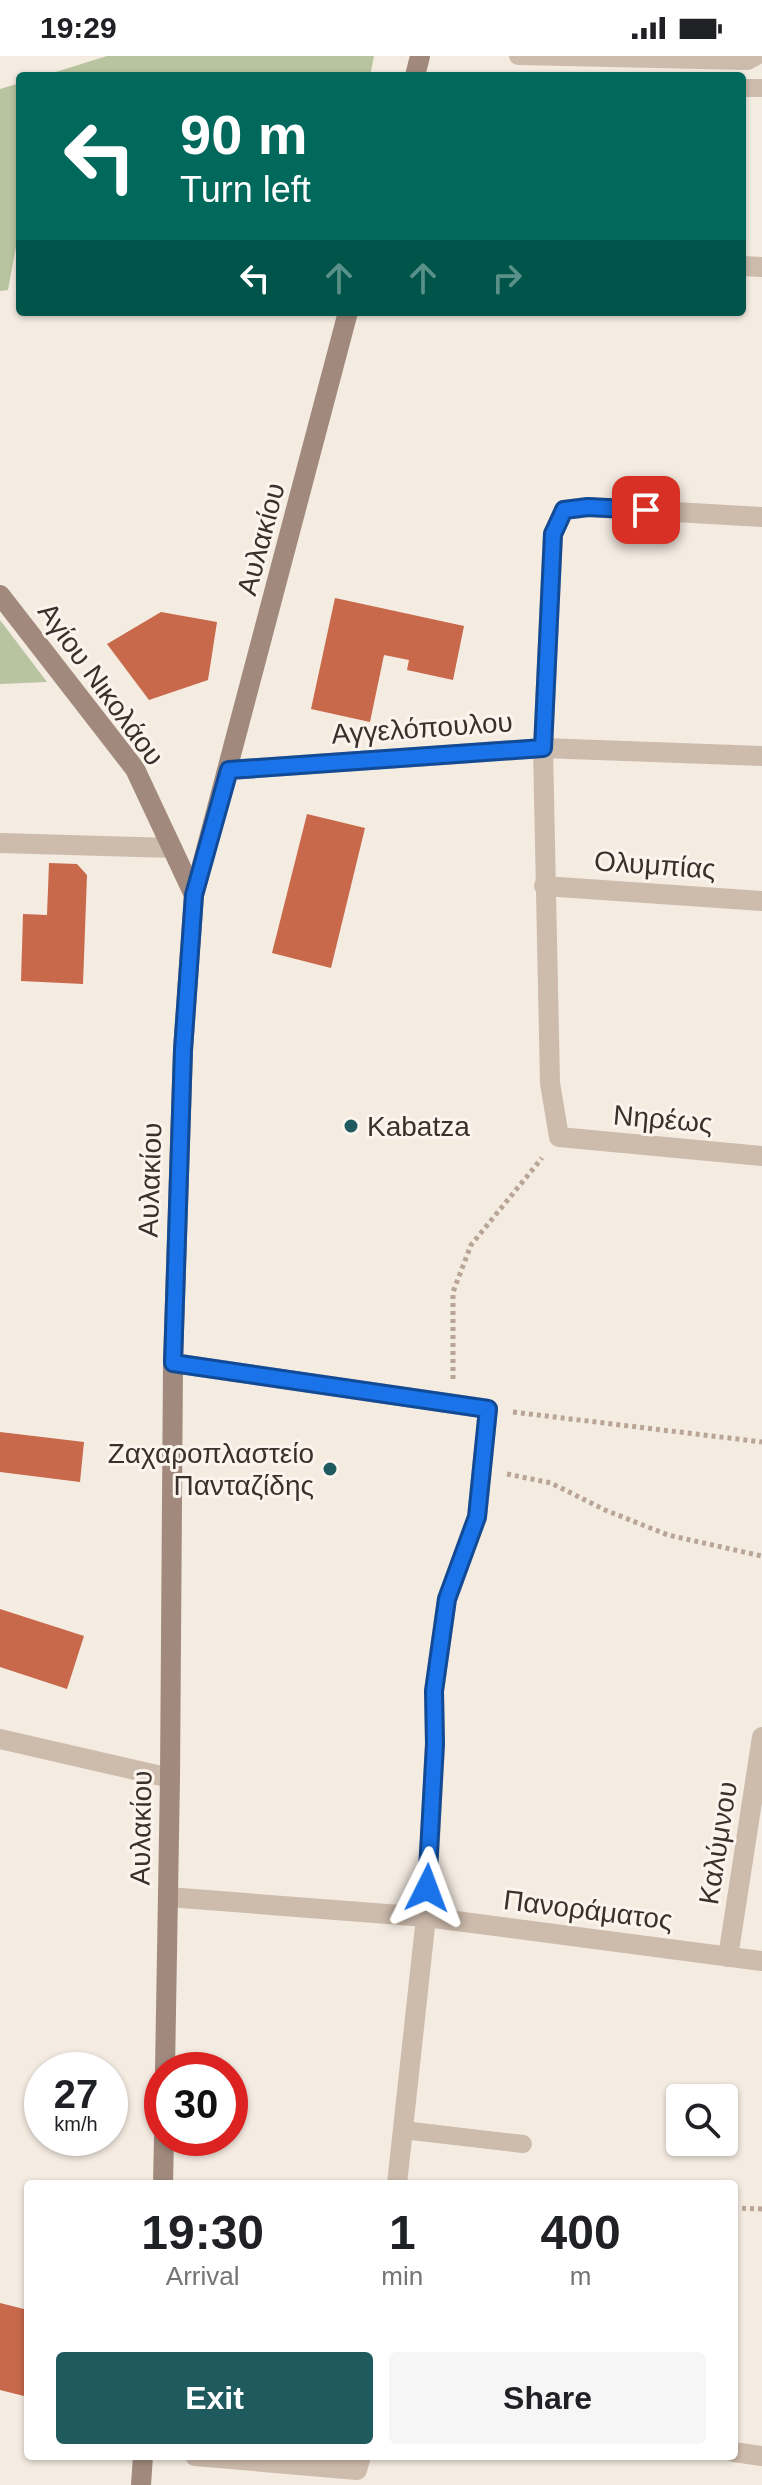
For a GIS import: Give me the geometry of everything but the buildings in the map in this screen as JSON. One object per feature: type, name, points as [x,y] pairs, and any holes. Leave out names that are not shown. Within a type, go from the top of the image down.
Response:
[{"type":"main road","name":"Αυλακίου","points":[[165,2052],[173,1363],[183,1050],[194,895],[347,316]]},
{"type":"main road","name":"Αγίου Νικολάου","points":[[0,595],[135,769],[194,895]]},
{"type":"main road","points":[[163,2180],[164,2156]]},
{"type":"main road","points":[[141,2485],[143,2460]]},
{"type":"street","points":[[559,1137],[550,1083],[544,886],[543,748],[553,534],[564,510],[588,507],[762,517]]},
{"type":"street","name":"Αγγελόπουλου","points":[[229,770],[543,748],[762,756]]},
{"type":"street","points":[[0,843],[172,848]]},
{"type":"street","name":"Ολυμπίας","points":[[544,886],[762,901]]},
{"type":"street","name":"Νηρέως","points":[[559,1137],[762,1156]]},
{"type":"street","points":[[173,1363],[488,1409],[477,1517],[447,1599],[434,1691],[435,1744],[426,1917],[397,2180]]},
{"type":"street","name":"Καλύμνου","points":[[728,1957],[762,1737]]},
{"type":"street","points":[[0,1739],[170,1778]]},
{"type":"street","name":"Πανοράματος","points":[[168,1897],[426,1917],[762,1961]]},
{"type":"street","points":[[738,2453],[762,2456]]},
{"type":"street","points":[[242,2460],[358,2470]]},
{"type":"lane","points":[[518,56],[748,61],[757,56]]},
{"type":"lane","points":[[403,2130],[523,2144]]},
{"type":"path","points":[[453,1404],[453,1292],[471,1245],[559,1137]]},
{"type":"path","points":[[488,1409],[762,1442]]},
{"type":"path","points":[[482,1470],[551,1483],[647,1528],[762,1556]]},
{"type":"path","points":[[738,2208],[762,2209]]},
{"type":"green space","points":[[107,56],[374,56],[371,72],[56,72]]},
{"type":"green space","points":[[16,84],[16,247],[8,290],[0,291],[0,89]]},
{"type":"green space","points":[[0,620],[47,682],[0,684]]},
{"type":"place","name":"Kabatza","points":[[351,1126]]},
{"type":"place","name":"Ζαχαροπλαστείο Πανταζίδης","points":[[330,1469]]},
{"type":"route","points":[[427,1888],[435,1744],[434,1691],[447,1599],[477,1517],[488,1409],[173,1363],[183,1050],[194,895],[229,770],[543,748],[553,534],[564,510],[588,507],[646,510]]}]
